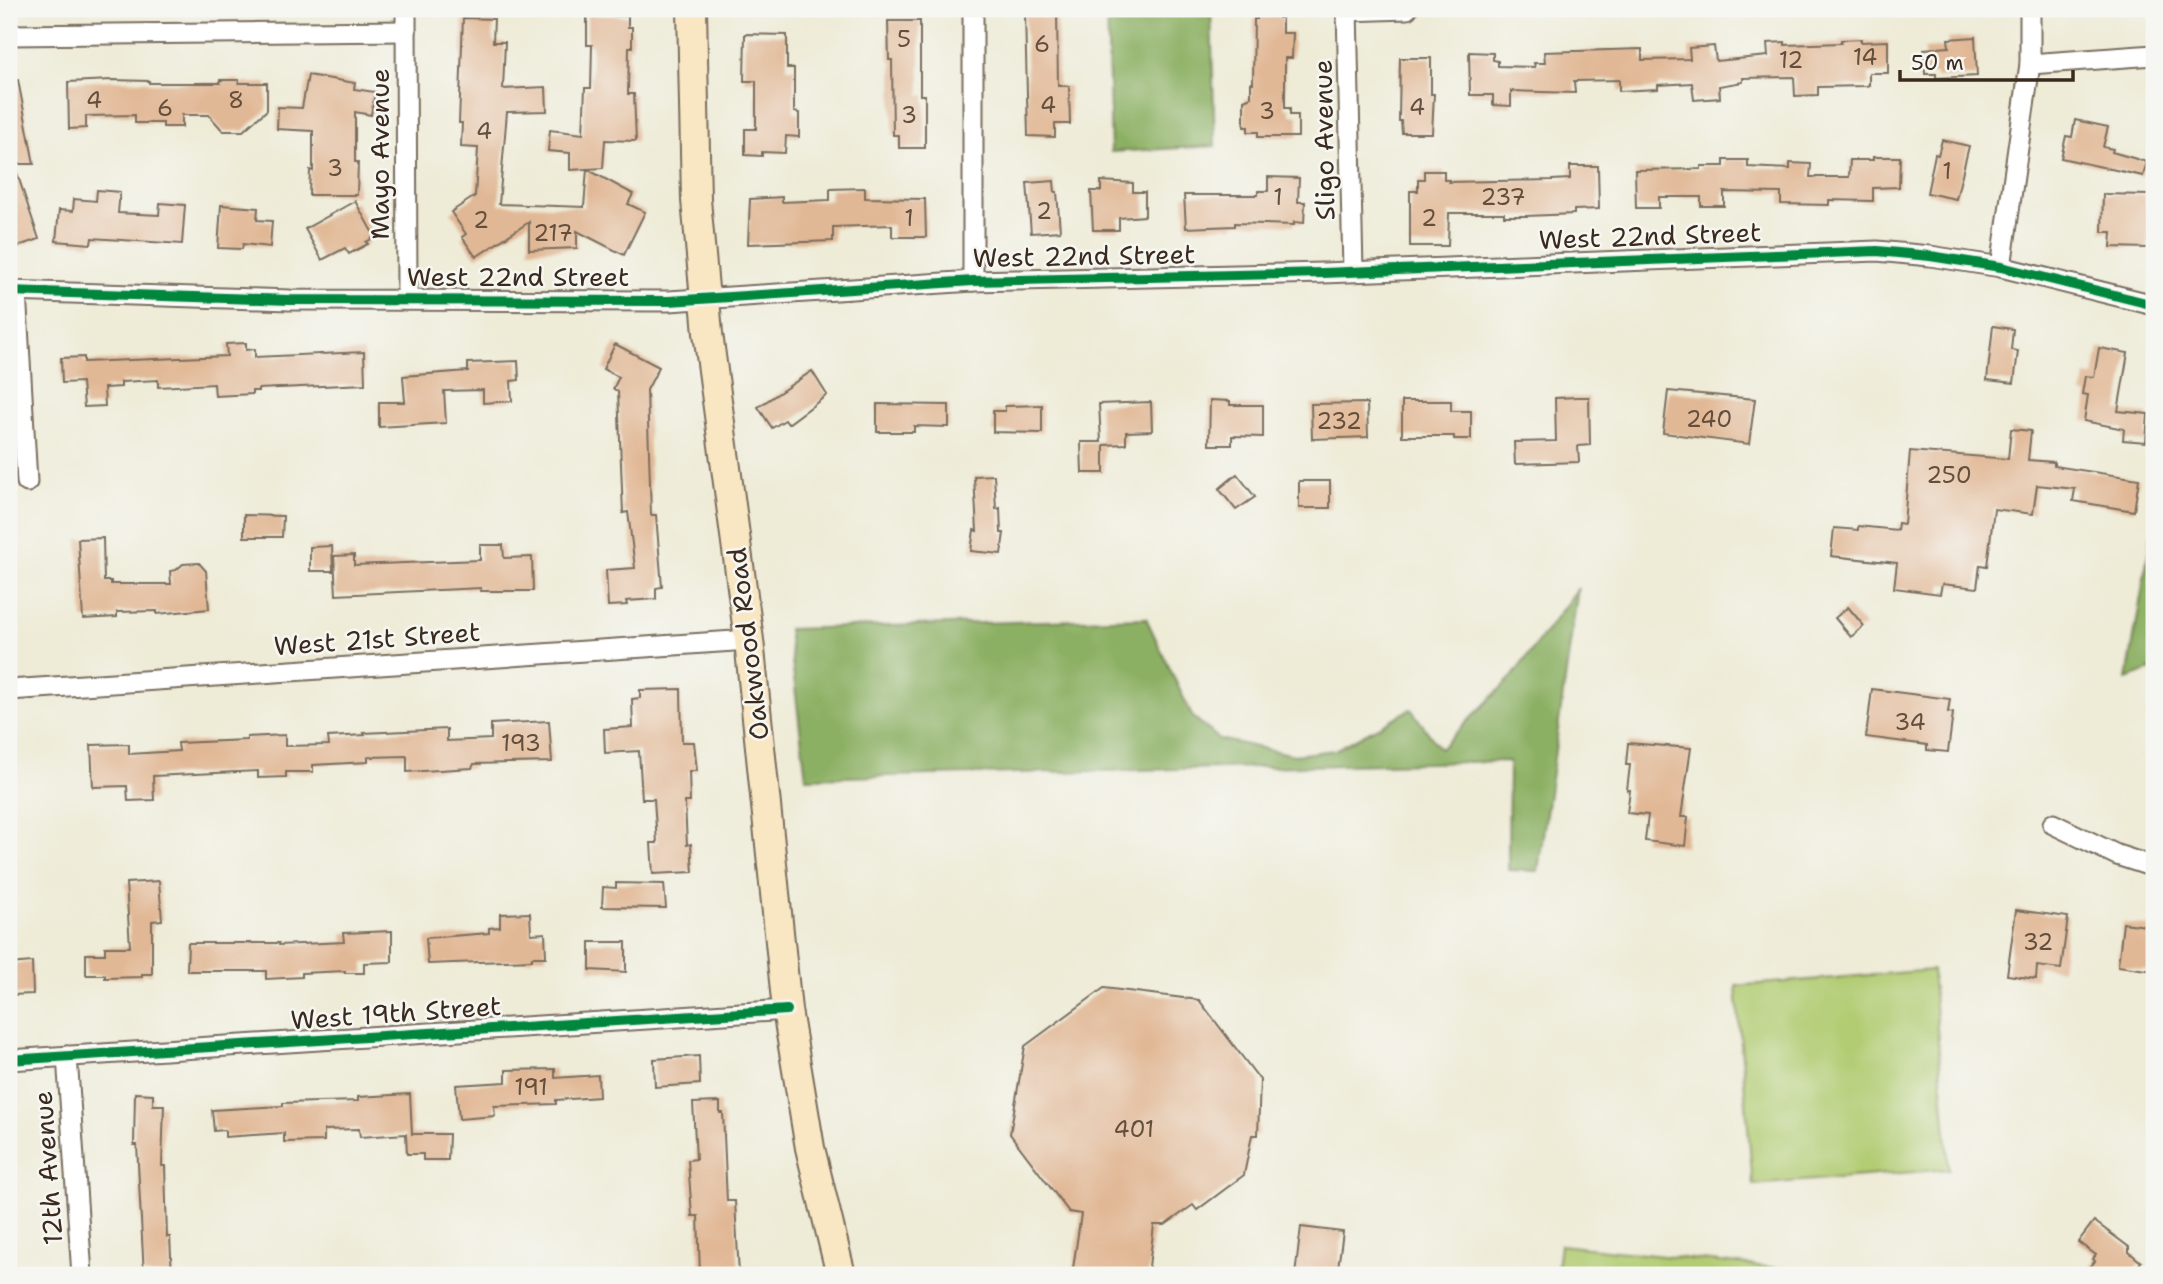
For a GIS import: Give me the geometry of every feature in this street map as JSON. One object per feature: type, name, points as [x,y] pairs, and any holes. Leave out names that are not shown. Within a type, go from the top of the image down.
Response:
[{"type":"main road","name":"Oakwood Road","points":[[692,9],[696,200],[705,299],[749,640],[787,1010],[810,1148],[841,1275]]},
{"type":"street","name":"Mayo Avenue","points":[[406,9],[407,299]]},
{"type":"street","points":[[973,9],[973,281]]},
{"type":"street","points":[[1347,10],[1407,9]]},
{"type":"street","points":[[2001,267],[2030,64],[2030,9]]},
{"type":"street","name":"Sligo Avenue","points":[[1347,10],[1353,271]]},
{"type":"street","points":[[9,35],[406,31]]},
{"type":"street","points":[[2030,64],[2154,55]]},
{"type":"street","name":"West 22nd Street","points":[[12,291],[290,300],[705,299],[973,281],[1148,278],[1877,251],[2001,267],[2154,305]]},
{"type":"street","points":[[12,291],[26,482]]},
{"type":"street","name":"West 21st Street","points":[[9,690],[749,640]]},
{"type":"street","points":[[2053,824],[2117,855],[2154,867]]},
{"type":"street","name":"West 19th Street","points":[[9,1060],[787,1010]]},
{"type":"street","name":"12th Avenue","points":[[67,1056],[82,1275]]},
{"type":"green space","points":[[1107,9],[1211,9],[1215,146],[1111,152]]},
{"type":"green space","points":[[2154,520],[2154,669],[2127,679]]},
{"type":"green space","points":[[1578,588],[1538,871],[1508,870],[1509,761],[806,778],[788,629],[1146,618],[1192,716],[1219,739],[1294,755],[1335,750],[1411,709],[1440,749],[1512,677]]},
{"type":"green space","points":[[1932,970],[1949,1169],[1753,1185],[1736,986]]},
{"type":"green space","points":[[1560,1245],[1841,1275],[1556,1275]]},
{"type":"building","points":[[1257,9],[1279,9],[1282,33],[1293,33],[1292,58],[1285,58],[1285,108],[1290,108],[1290,115],[1298,115],[1298,137],[1258,137],[1258,132],[1248,132],[1248,127],[1244,127],[1244,100],[1251,97],[1253,83],[1254,19],[1257,19]]},
{"type":"building","points":[[1025,12],[1057,12],[1058,86],[1069,86],[1070,124],[1055,124],[1055,137],[1028,136]]},
{"type":"building","points":[[587,15],[628,16],[628,27],[632,27],[632,47],[629,47],[628,94],[634,94],[636,141],[605,140],[603,168],[570,170],[570,153],[548,151],[550,130],[583,134],[585,88],[591,88],[592,45],[587,45]]},
{"type":"building","points":[[463,18],[494,19],[493,42],[505,42],[503,89],[546,87],[547,111],[507,112],[499,204],[584,207],[587,169],[633,194],[628,204],[645,212],[624,255],[577,231],[577,248],[529,250],[529,222],[476,257],[462,237],[466,234],[451,212],[475,196],[478,148],[461,147],[462,123],[459,123]]},
{"type":"building","points":[[888,21],[920,21],[920,95],[925,95],[925,148],[899,148],[899,135],[893,135],[892,60],[889,60]]},
{"type":"building","points":[[745,34],[787,35],[787,68],[794,68],[794,112],[799,113],[799,137],[786,136],[785,153],[762,152],[762,156],[745,155],[745,129],[756,129],[756,81],[744,81]]},
{"type":"building","points":[[1975,37],[1977,76],[1936,78],[1936,74],[1925,74],[1924,49],[1949,47],[1948,39]]},
{"type":"building","points":[[1861,39],[1861,42],[1888,41],[1888,73],[1869,73],[1869,85],[1866,86],[1818,87],[1818,95],[1795,96],[1794,77],[1743,78],[1743,82],[1719,86],[1720,98],[1694,100],[1692,83],[1658,85],[1658,89],[1619,91],[1619,80],[1574,81],[1575,93],[1511,91],[1511,106],[1493,105],[1493,95],[1470,95],[1469,52],[1493,53],[1493,60],[1498,61],[1498,66],[1535,67],[1534,63],[1545,63],[1544,52],[1642,49],[1642,60],[1690,59],[1689,48],[1714,46],[1716,61],[1768,56],[1767,43],[1841,43],[1841,40]]},
{"type":"building","points":[[1400,58],[1431,58],[1431,94],[1434,94],[1432,133],[1402,133],[1399,121]]},
{"type":"building","points":[[308,75],[355,83],[354,89],[375,92],[371,115],[355,112],[357,195],[309,195],[310,170],[313,171],[313,131],[277,129],[278,107],[302,108]]},
{"type":"building","points":[[18,80],[34,164],[14,164],[39,239],[9,249],[9,81]]},
{"type":"building","points":[[112,80],[220,83],[220,80],[239,80],[239,83],[267,83],[267,110],[243,131],[223,131],[209,115],[182,115],[182,127],[163,127],[163,123],[135,123],[135,115],[86,116],[86,128],[69,129],[68,82]]},
{"type":"building","points":[[2075,120],[2108,127],[2103,147],[2147,162],[2143,176],[2061,158],[2066,136],[2072,137]]},
{"type":"building","points":[[1942,140],[1969,146],[1956,199],[1927,193],[1935,154],[1938,155]]},
{"type":"building","points":[[1873,157],[1900,157],[1899,187],[1873,188],[1873,201],[1829,200],[1829,205],[1781,204],[1781,193],[1724,192],[1724,206],[1701,206],[1701,197],[1659,197],[1659,208],[1636,208],[1635,170],[1701,169],[1701,166],[1724,166],[1724,160],[1748,160],[1748,167],[1790,169],[1790,163],[1811,164],[1810,177],[1849,177],[1850,160],[1873,160]]},
{"type":"building","points":[[1570,166],[1598,166],[1599,209],[1574,210],[1574,214],[1526,216],[1504,216],[1504,213],[1449,213],[1448,246],[1410,246],[1410,191],[1418,191],[1418,179],[1424,179],[1424,171],[1444,171],[1444,180],[1449,182],[1552,180],[1570,179]]},
{"type":"building","points":[[1268,177],[1299,178],[1298,202],[1305,202],[1304,223],[1235,223],[1235,226],[1186,228],[1184,195],[1258,195],[1258,191],[1268,191]]},
{"type":"building","points":[[1054,181],[1060,231],[1031,233],[1027,183]]},
{"type":"building","points":[[1101,181],[1133,183],[1133,192],[1145,192],[1145,216],[1119,218],[1119,230],[1093,230],[1091,191],[1101,191]]},
{"type":"building","points":[[865,188],[865,198],[925,199],[926,237],[892,237],[892,225],[833,227],[833,241],[748,244],[750,199],[782,197],[782,202],[830,200],[830,189]]},
{"type":"building","points":[[97,190],[120,192],[118,213],[159,215],[160,203],[185,205],[182,244],[92,238],[91,244],[56,241],[59,210],[73,211],[74,199],[96,201]]},
{"type":"building","points":[[2103,194],[2149,195],[2148,248],[2111,247],[2112,232],[2102,232]]},
{"type":"building","points":[[355,201],[375,237],[349,254],[345,248],[322,260],[305,229]]},
{"type":"building","points":[[221,205],[258,208],[257,220],[272,221],[270,247],[243,244],[242,249],[218,248]]},
{"type":"building","points":[[1993,326],[2013,329],[2011,350],[2018,351],[2014,383],[1987,380]]},
{"type":"building","points":[[246,343],[246,350],[255,349],[255,357],[364,352],[365,384],[258,389],[252,391],[252,394],[215,396],[214,384],[158,387],[158,380],[121,382],[121,387],[104,388],[105,406],[84,407],[82,382],[62,383],[61,358],[84,357],[84,362],[227,356],[226,344]]},
{"type":"building","points":[[615,344],[659,367],[647,390],[651,515],[656,515],[662,587],[656,588],[656,599],[626,601],[627,605],[608,606],[606,570],[635,568],[628,512],[623,513],[618,391],[613,389],[619,377],[603,369]]},
{"type":"building","points":[[2099,348],[2128,353],[2118,411],[2148,414],[2146,442],[2123,440],[2124,429],[2084,421],[2088,395],[2082,394],[2085,376],[2094,377]]},
{"type":"building","points":[[518,361],[519,380],[511,381],[512,401],[483,403],[483,390],[444,391],[446,423],[379,427],[379,402],[405,402],[403,376],[468,371],[468,363]]},
{"type":"building","points":[[812,371],[827,395],[788,424],[785,420],[772,428],[758,407]]},
{"type":"building","points":[[1668,391],[1755,399],[1749,444],[1663,433]]},
{"type":"building","points":[[1589,397],[1590,445],[1578,446],[1579,462],[1515,464],[1514,442],[1556,441],[1555,398]]},
{"type":"building","points":[[1210,400],[1230,401],[1230,405],[1263,405],[1263,437],[1232,436],[1232,445],[1209,445]]},
{"type":"building","points":[[1402,401],[1451,401],[1451,411],[1471,411],[1471,439],[1454,439],[1454,436],[1402,436]]},
{"type":"building","points":[[1151,402],[1152,431],[1126,432],[1126,444],[1104,445],[1104,473],[1082,473],[1081,442],[1101,442],[1099,404]]},
{"type":"building","points":[[1367,403],[1368,437],[1312,439],[1311,404]]},
{"type":"building","points":[[877,404],[949,405],[949,427],[914,426],[914,432],[877,432]]},
{"type":"building","points":[[1042,405],[1042,433],[993,432],[993,411],[1005,411],[1005,406]]},
{"type":"building","points":[[2011,429],[2031,431],[2028,460],[2054,462],[2054,466],[2139,479],[2134,511],[2073,501],[2075,489],[2037,485],[2033,514],[1994,509],[1987,566],[1980,565],[1977,588],[1942,584],[1940,594],[1894,588],[1897,563],[1831,556],[1834,528],[1858,530],[1858,526],[1897,530],[1898,523],[1904,524],[1910,451],[2008,459]]},
{"type":"building","points":[[1237,474],[1255,497],[1236,510],[1219,489]]},
{"type":"building","points":[[994,475],[996,509],[1000,508],[1001,533],[1004,533],[1001,554],[971,551],[974,530],[977,531],[974,476]]},
{"type":"building","points":[[1299,481],[1330,481],[1330,508],[1299,508]]},
{"type":"building","points":[[244,515],[283,516],[282,537],[244,537]]},
{"type":"building","points":[[103,538],[104,581],[111,581],[111,584],[171,584],[170,571],[183,564],[199,563],[206,571],[209,609],[157,614],[157,611],[117,612],[117,617],[83,619],[78,539]]},
{"type":"building","points":[[480,545],[503,545],[504,558],[532,557],[533,591],[481,591],[481,588],[336,595],[334,556],[354,555],[354,565],[480,560]]},
{"type":"building","points":[[332,546],[333,571],[310,571],[310,547]]},
{"type":"building","points":[[1848,607],[1864,626],[1851,637],[1835,618]]},
{"type":"building","points":[[681,689],[682,742],[694,742],[697,771],[689,771],[690,802],[685,802],[687,845],[691,844],[693,872],[653,874],[651,843],[657,843],[654,799],[642,799],[639,751],[605,753],[604,729],[633,727],[632,699],[640,698],[640,690]]},
{"type":"building","points":[[1872,689],[1950,699],[1948,712],[1953,713],[1948,752],[1927,750],[1927,745],[1866,737]]},
{"type":"building","points":[[549,721],[552,762],[474,764],[472,768],[407,772],[407,756],[368,757],[368,762],[313,765],[313,772],[286,772],[286,777],[258,778],[258,771],[153,776],[154,800],[128,801],[127,786],[93,787],[91,745],[129,744],[129,754],[179,751],[178,743],[247,740],[247,737],[285,735],[285,746],[329,745],[328,737],[447,729],[447,741],[491,739],[491,724]]},
{"type":"building","points":[[1628,743],[1691,748],[1681,817],[1688,817],[1685,846],[1645,841],[1648,815],[1627,813],[1630,790],[1627,790],[1630,765],[1626,765]]},
{"type":"building","points":[[159,881],[162,920],[152,921],[152,974],[142,974],[142,977],[105,978],[105,975],[86,975],[86,954],[105,954],[105,947],[130,947],[126,883]]},
{"type":"building","points":[[616,883],[664,884],[666,908],[602,907],[603,887],[616,888]]},
{"type":"building","points":[[2016,910],[2068,917],[2061,969],[2037,966],[2036,979],[2007,975]]},
{"type":"building","points":[[530,913],[531,934],[545,933],[546,957],[532,957],[532,960],[428,964],[426,938],[489,933],[489,928],[500,927],[500,914]]},
{"type":"building","points":[[2123,923],[2154,927],[2154,971],[2118,966]]},
{"type":"building","points":[[392,931],[392,962],[364,963],[364,973],[302,973],[302,977],[266,979],[266,971],[187,971],[188,943],[279,945],[344,942],[343,933]]},
{"type":"building","points":[[590,942],[626,942],[626,972],[590,970]]},
{"type":"building","points":[[32,962],[33,994],[9,995],[9,964]]},
{"type":"building","points":[[1104,988],[1199,1000],[1260,1080],[1258,1135],[1252,1135],[1244,1175],[1197,1210],[1193,1205],[1165,1225],[1154,1225],[1148,1275],[1072,1275],[1081,1214],[1069,1212],[1010,1134],[1025,1046]]},
{"type":"building","points":[[699,1056],[700,1084],[655,1087],[654,1059]]},
{"type":"building","points":[[555,1069],[555,1078],[598,1075],[599,1097],[556,1100],[556,1104],[494,1106],[495,1116],[459,1119],[456,1085],[506,1082],[506,1070]]},
{"type":"building","points":[[135,1093],[153,1094],[153,1105],[164,1105],[162,1166],[165,1166],[167,1237],[170,1237],[172,1275],[144,1275],[137,1145],[134,1145]]},
{"type":"building","points":[[410,1094],[412,1134],[449,1134],[448,1160],[423,1160],[423,1154],[407,1154],[406,1134],[360,1137],[359,1129],[324,1130],[324,1141],[284,1142],[284,1133],[225,1137],[225,1130],[214,1131],[212,1110],[283,1106],[283,1103],[358,1101],[358,1097]]},
{"type":"building","points":[[720,1102],[720,1113],[723,1113],[727,1201],[735,1201],[739,1275],[700,1275],[698,1216],[692,1216],[688,1160],[696,1159],[693,1103]]},
{"type":"building","points":[[2094,1221],[2129,1247],[2129,1252],[2141,1262],[2131,1275],[2084,1275],[2095,1261],[2093,1259],[2096,1255],[2078,1242]]},
{"type":"building","points":[[1301,1227],[1343,1232],[1337,1275],[1295,1275]]},
{"type":"cycle path","points":[[9,291],[290,300],[669,301],[973,281],[1323,273],[1877,251],[2001,267],[2154,305]]},
{"type":"cycle path","points":[[9,1060],[787,1010]]}]
